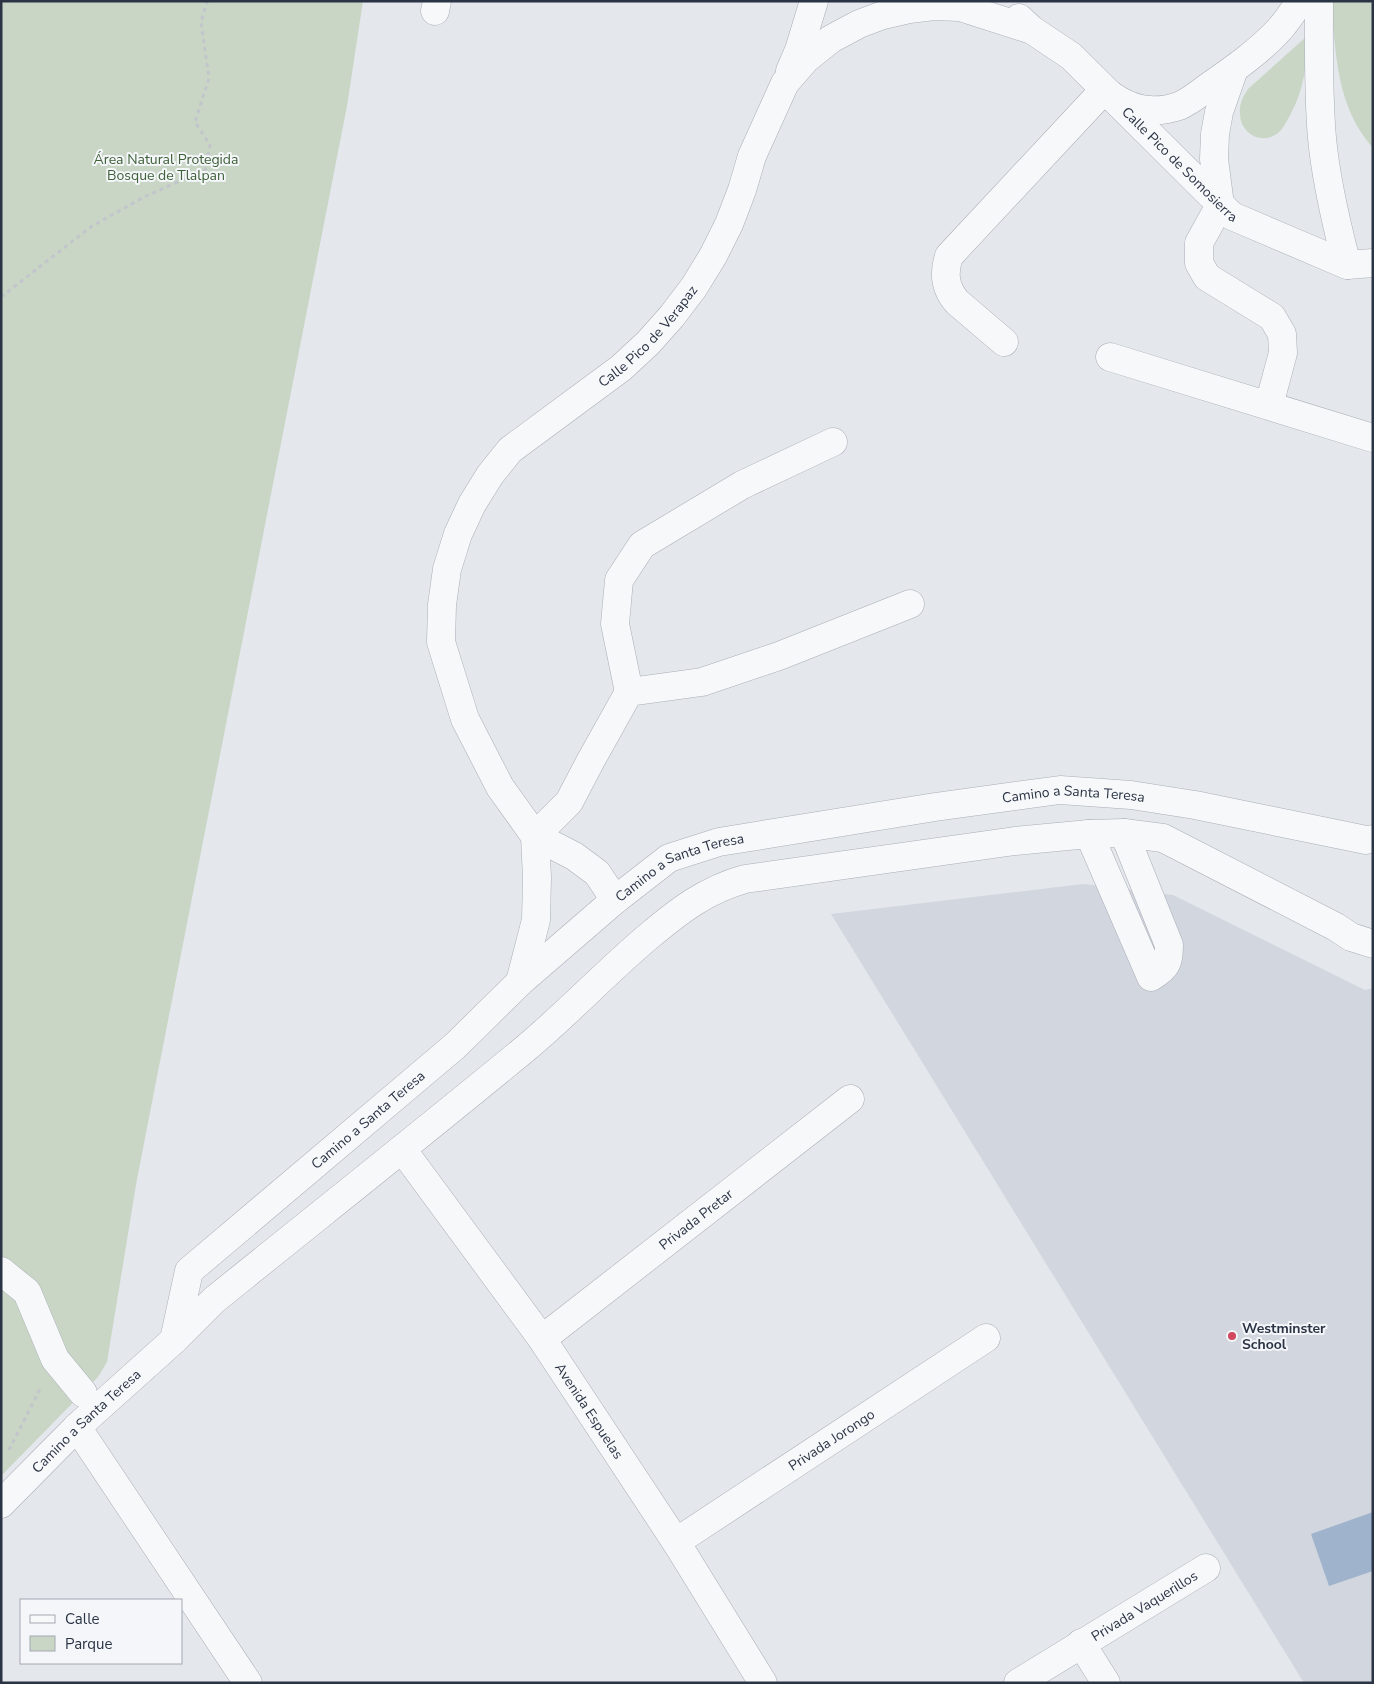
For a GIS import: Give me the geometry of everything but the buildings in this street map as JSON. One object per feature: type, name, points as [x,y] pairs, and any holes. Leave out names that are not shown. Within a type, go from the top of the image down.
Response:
[{"type":"street","points":[[785,83],[814,1]]},
{"type":"street","points":[[1002,1],[1032,30]]},
{"type":"street","points":[[1004,342],[951,295],[945,277],[949,256],[1104,90],[1117,100],[1132,107],[1149,110],[1178,106],[1190,100],[1234,69],[1278,32],[1290,18],[1300,1]]},
{"type":"street","name":"Calle Pico de Somosierra","points":[[1319,1],[1322,138],[1331,196],[1360,264]]},
{"type":"street","name":"Calle Pico de Verapaz","points":[[615,900],[597,873],[574,856],[535,836],[500,787],[465,719],[441,642],[442,606],[447,569],[458,534],[472,504],[490,475],[510,450],[621,368],[648,343],[694,287],[713,256],[729,224],[752,156],[785,83],[806,59],[831,39],[859,24],[883,15],[908,9],[934,6],[960,7],[1032,30]]},
{"type":"street","name":"Calle Pico de Somosierra","points":[[1032,30],[1071,56],[1232,216],[1360,264]]},
{"type":"street","points":[[1234,69],[1219,112],[1215,134],[1214,159],[1220,205],[1199,243],[1199,263],[1207,277],[1272,317],[1282,334],[1284,353],[1269,405]]},
{"type":"street","points":[[1110,358],[1373,438]]},
{"type":"street","points":[[520,982],[536,920],[535,836],[570,802],[629,692],[614,624],[619,580],[642,546],[742,485],[833,442]]},
{"type":"street","points":[[629,692],[702,682],[779,656],[910,604]]},
{"type":"street","name":"Camino a Santa Teresa","points":[[174,1340],[189,1271],[455,1046],[520,982],[615,900],[669,858],[719,842],[935,807],[1060,790],[1131,795],[1366,840],[1373,839]]},
{"type":"street","points":[[1089,834],[1151,977],[1162,970],[1169,959],[1169,945],[1124,833]]},
{"type":"street","name":"Camino a Santa Teresa","points":[[1,1504],[76,1427],[174,1340],[214,1300],[528,1046],[625,956],[668,920],[704,894],[724,885],[745,879],[1015,841],[1089,834],[1124,833],[1163,838],[1352,937],[1373,944]]},
{"type":"street","name":"Privada Pretar","points":[[542,1339],[850,1099]]},
{"type":"street","name":"Avenida Espuelas","points":[[402,1149],[542,1339],[676,1542],[763,1683]]},
{"type":"street","points":[[1,1272],[27,1292],[55,1359],[83,1393]]},
{"type":"street","name":"Privada Jorongo","points":[[676,1542],[986,1338]]},
{"type":"street","points":[[76,1427],[248,1683]]},
{"type":"street","name":"Privada Vaquerillos","points":[[1018,1683],[1206,1568]]},
{"type":"street","name":"Privada Vaquerillos","points":[[1081,1643],[1106,1683]]},
{"type":"path","points":[[1,297],[92,226],[146,196],[205,170],[210,145],[195,122],[208,78],[201,22],[207,1]]},
{"type":"path","points":[[6,1456],[55,1359]]},
{"type":"shaded area","name":"Westminster School","points":[[1083,884],[1173,895],[1365,990],[1373,988],[1373,1683],[1304,1683],[831,914]]},
{"type":"green space","name":"Área Natural Protegida Bosque de Tlalpan","points":[[1,1],[363,1],[347,106],[137,1179],[107,1362],[98,1377],[1,1476]]},
{"type":"green space","points":[[1331,1],[1373,1],[1373,148],[1361,132],[1345,97],[1334,40]]},
{"type":"green space","points":[[1307,36],[1304,78],[1289,117],[1280,131],[1272,137],[1259,138],[1253,136],[1241,121],[1240,107],[1244,95],[1248,89]]},
{"type":"water","points":[[1373,1512],[1373,1571],[1329,1586],[1311,1534]]},
{"type":"place","name":"Westminster School","points":[[1232,1336]]}]
